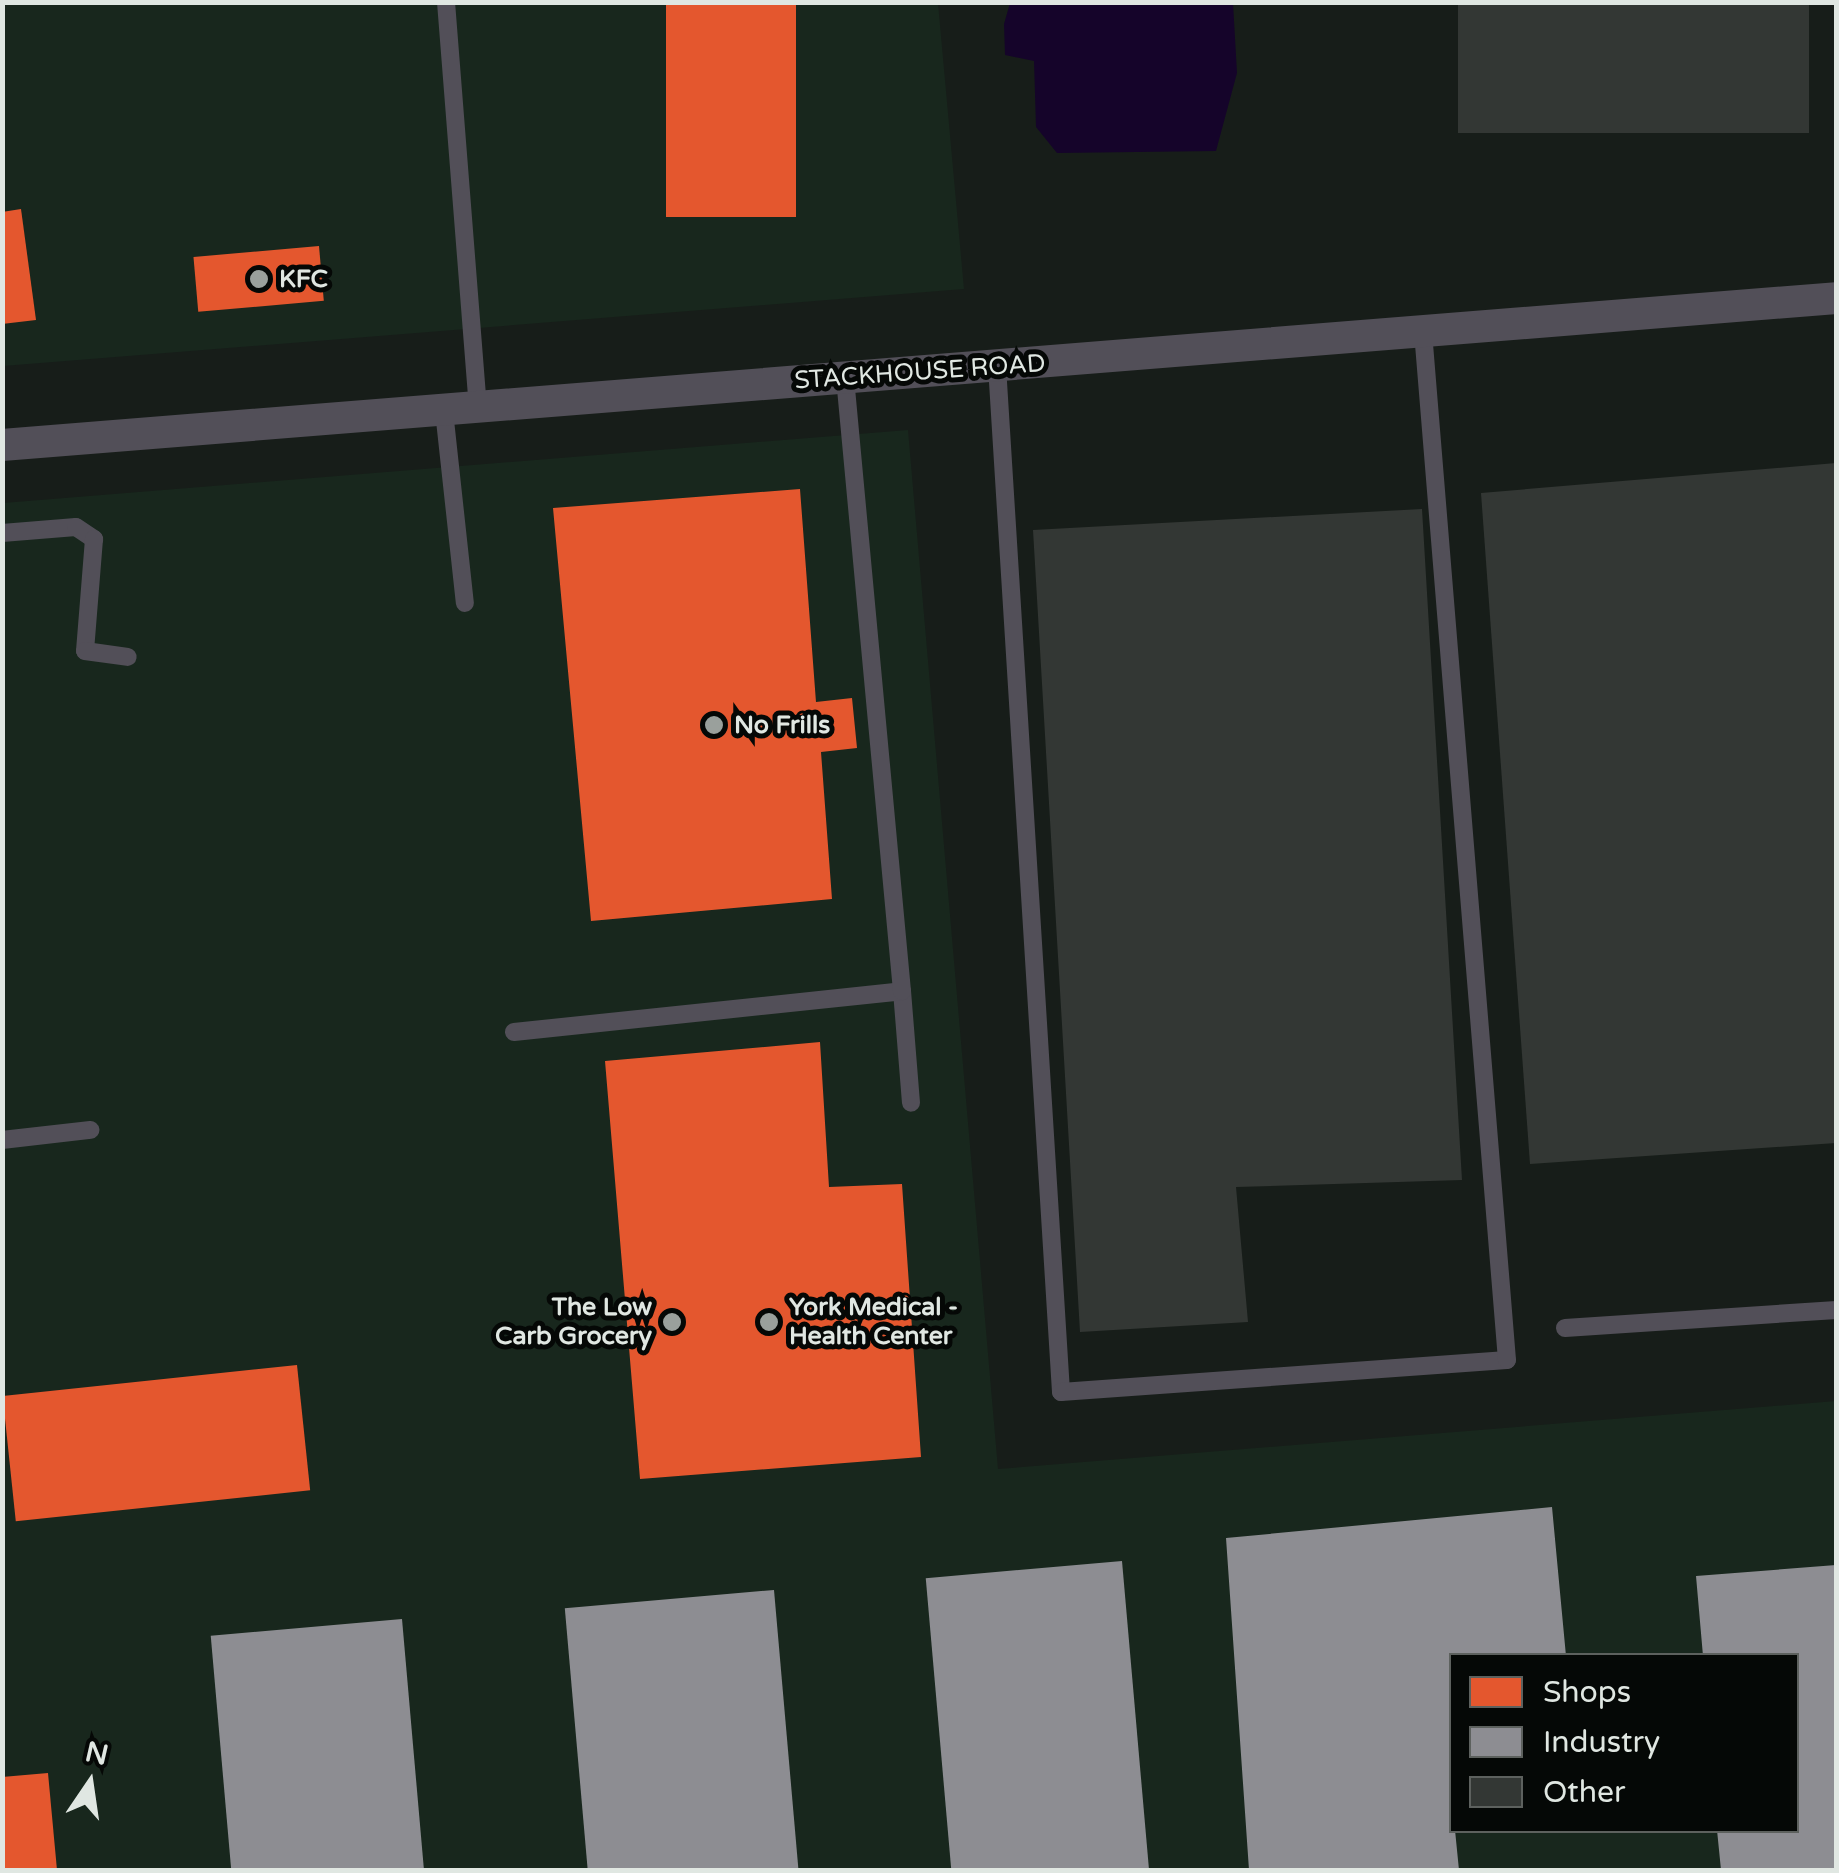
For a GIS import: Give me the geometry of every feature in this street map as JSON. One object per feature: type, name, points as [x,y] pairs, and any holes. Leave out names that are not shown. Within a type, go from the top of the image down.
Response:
[{"type":"street","name":"STACKHOUSE ROAD","points":[[2,444],[1836,298]]},
{"type":"lane","points":[[446,2],[478,408]]},
{"type":"lane","points":[[998,366],[1061,1392],[1507,1360],[1422,332]]},
{"type":"lane","points":[[846,378],[910,1103]]},
{"type":"lane","points":[[444,411],[466,603]]},
{"type":"lane","points":[[2,533],[76,527],[94,538],[86,651],[128,658]]},
{"type":"lane","points":[[514,1032],[902,991]]},
{"type":"lane","points":[[2,1140],[90,1130]]},
{"type":"lane","points":[[1565,1328],[1836,1310]]},
{"type":"shaded area","points":[[3,3],[938,3],[964,289],[3,366]]},
{"type":"shaded area","points":[[1010,3],[1233,3],[1237,73],[1216,151],[1057,153],[1036,127],[1034,61],[1005,55],[1004,24]]},
{"type":"shaded area","points":[[908,430],[998,1469],[1836,1401],[1836,1870],[3,1870],[3,503]]},
{"type":"building: Shops","points":[[666,2],[796,2],[796,217],[666,217]]},
{"type":"building: Shops","points":[[21,209],[36,320],[2,324],[2,212]]},
{"type":"building: Shops","name":"KFC","points":[[319,246],[324,301],[198,312],[193,257]]},
{"type":"building: Shops","name":"No Frills","points":[[800,489],[816,702],[852,698],[857,748],[821,752],[832,899],[591,921],[553,508]]},
{"type":"building: Shops","name":"York Medical - Health Center","points":[[820,1042],[829,1187],[902,1184],[921,1457],[640,1479],[605,1061]]},
{"type":"building: Shops","points":[[297,1365],[310,1490],[16,1521],[3,1396]]},
{"type":"building: Shops","points":[[48,1773],[57,1870],[2,1870],[2,1777]]},
{"type":"building: Industry","points":[[1552,1507],[1566,1653],[1449,1653],[1449,1833],[1455,1833],[1459,1870],[1249,1870],[1226,1538]]},
{"type":"building: Industry","points":[[1122,1561],[1149,1870],[951,1870],[926,1578]]},
{"type":"building: Industry","points":[[1836,1565],[1836,1870],[1721,1870],[1717,1833],[1799,1833],[1799,1653],[1703,1653],[1696,1576]]},
{"type":"building: Industry","points":[[774,1590],[798,1870],[588,1870],[565,1608]]},
{"type":"building: Industry","points":[[402,1619],[424,1870],[231,1870],[211,1636]]},
{"type":"building: Other","points":[[1458,2],[1809,2],[1809,133],[1458,133]]},
{"type":"building: Other","points":[[1836,463],[1836,1143],[1530,1164],[1481,493]]},
{"type":"building: Other","points":[[1422,509],[1462,1180],[1236,1187],[1248,1322],[1080,1332],[1033,530]]},
{"type":"place","name":"KFC","points":[[259,279]]},
{"type":"place","name":"No Frills","points":[[714,725]]},
{"type":"place","name":"The Low Carb Grocery","points":[[672,1322]]},
{"type":"place","name":"York Medical - Health Center","points":[[769,1322]]}]
